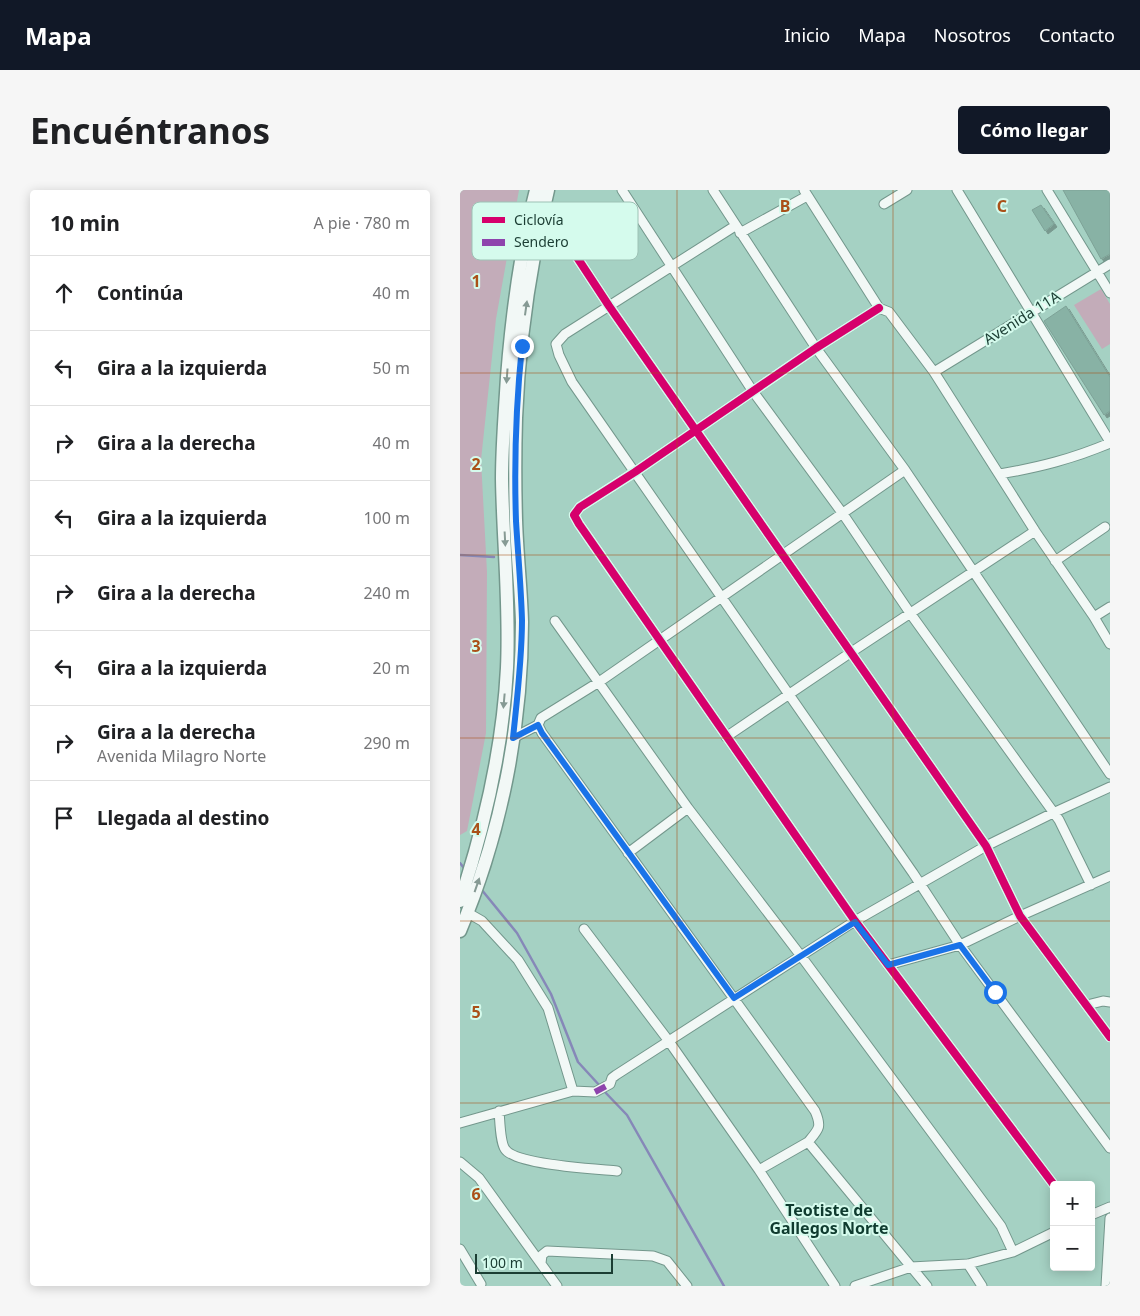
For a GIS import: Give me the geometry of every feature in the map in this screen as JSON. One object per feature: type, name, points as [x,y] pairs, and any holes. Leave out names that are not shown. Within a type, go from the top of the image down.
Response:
[{"type":"main road","points":[[460,901],[463,879],[486,808],[495,769],[507,669],[508,614],[502,479],[503,428],[514,297],[522,260]]},
{"type":"main road","points":[[460,931],[487,855],[505,786],[513,738],[520,670],[522,622],[516,520],[518,381],[534,260]]},
{"type":"street","points":[[622,190],[630,202]]},
{"type":"street","points":[[713,190],[816,348],[905,470],[975,571],[1110,774]]},
{"type":"street","points":[[884,204],[907,190]]},
{"type":"street","points":[[958,190],[1110,443],[1081,456],[1052,464],[1000,474]]},
{"type":"street","points":[[1047,190],[1110,293]]},
{"type":"street","points":[[1110,644],[1094,617],[1035,531],[934,372],[889,312],[879,308],[806,193],[737,229],[672,267],[565,334],[556,344],[559,355],[572,382],[921,884],[960,945],[1110,1148]]},
{"type":"street","points":[[638,215],[752,390],[844,514],[910,613],[1059,820],[1091,885]]},
{"type":"street","points":[[578,260],[608,306],[696,429],[986,846],[1020,916],[1110,1037]]},
{"type":"street","name":"Avenida 11A","points":[[934,372],[1110,264]]},
{"type":"street","points":[[879,308],[752,390],[635,472],[580,506],[574,515],[855,922],[1051,1181]]},
{"type":"street","points":[[513,738],[538,725],[541,718],[599,682],[905,470]]},
{"type":"street","points":[[1055,561],[1105,527]]},
{"type":"street","points":[[726,737],[1035,531]]},
{"type":"street","points":[[1094,617],[1110,607]]},
{"type":"street","points":[[555,621],[688,808],[802,956],[1001,1226],[1013,1252]]},
{"type":"street","points":[[538,725],[628,853],[815,1111],[820,1122],[819,1130],[808,1142],[759,1170]]},
{"type":"street","points":[[460,1123],[573,1091],[595,1092],[610,1084],[612,1078],[668,1040],[855,922],[986,846],[1110,787]]},
{"type":"street","points":[[628,853],[688,808]]},
{"type":"street","points":[[888,965],[960,945],[1110,876]]},
{"type":"street","points":[[468,912],[482,921],[518,960],[548,1008],[573,1091]]},
{"type":"street","points":[[584,929],[668,1040],[759,1170],[835,1286]]},
{"type":"street","points":[[1087,1006],[1103,1000],[1110,1002]]},
{"type":"street","points":[[499,1111],[503,1147],[509,1154],[518,1158],[554,1164],[617,1171]]},
{"type":"street","points":[[808,1142],[927,1286]]},
{"type":"street","points":[[460,1162],[479,1178],[557,1286]]},
{"type":"street","points":[[1095,1214],[1110,1208]]},
{"type":"street","points":[[1106,1286],[1110,1218]]},
{"type":"street","points":[[856,1286],[911,1267],[968,1264],[1013,1252],[1050,1234]]},
{"type":"street","points":[[460,1249],[480,1284]]},
{"type":"street","points":[[540,1263],[542,1255],[547,1251],[653,1256],[667,1261],[687,1286]]},
{"type":"street","points":[[968,1264],[982,1286]]},
{"type":"shaded area","points":[[460,190],[519,190],[517,202],[472,202],[472,260],[507,260],[496,319],[481,460],[487,572],[486,733],[467,831],[460,835]]},
{"type":"shaded area","points":[[1101,289],[1110,304],[1110,344],[1102,349],[1074,305]]},
{"type":"building","points":[[1063,190],[1110,190],[1110,254],[1101,259]]},
{"type":"building","points":[[1041,205],[1054,224],[1045,231],[1032,210]]},
{"type":"building","points":[[1066,306],[1110,377],[1110,411],[1104,415],[1044,321]]},
{"type":"waterway","points":[[460,555],[494,557]]},
{"type":"waterway","points":[[460,863],[464,868]]},
{"type":"waterway","points":[[481,889],[517,933],[551,994],[578,1062],[600,1086]]},
{"type":"waterway","points":[[603,1090],[627,1115],[724,1286]]},
{"type":"marked path","points":[[595,1092],[610,1084]]},
{"type":"cycle path","points":[[579,260],[986,846],[1020,916],[1110,1037]]},
{"type":"cycle path","points":[[879,308],[816,348],[635,472],[580,507],[574,515],[855,921],[1051,1181]]},
{"type":"district","name":"Teotiste de Gallegos Norte","points":[[829,1219]]},
{"type":"route","points":[[522,346],[516,418],[516,520],[522,622],[520,670],[513,738],[538,725],[734,998],[855,922],[888,965],[960,945],[995,992]]}]
